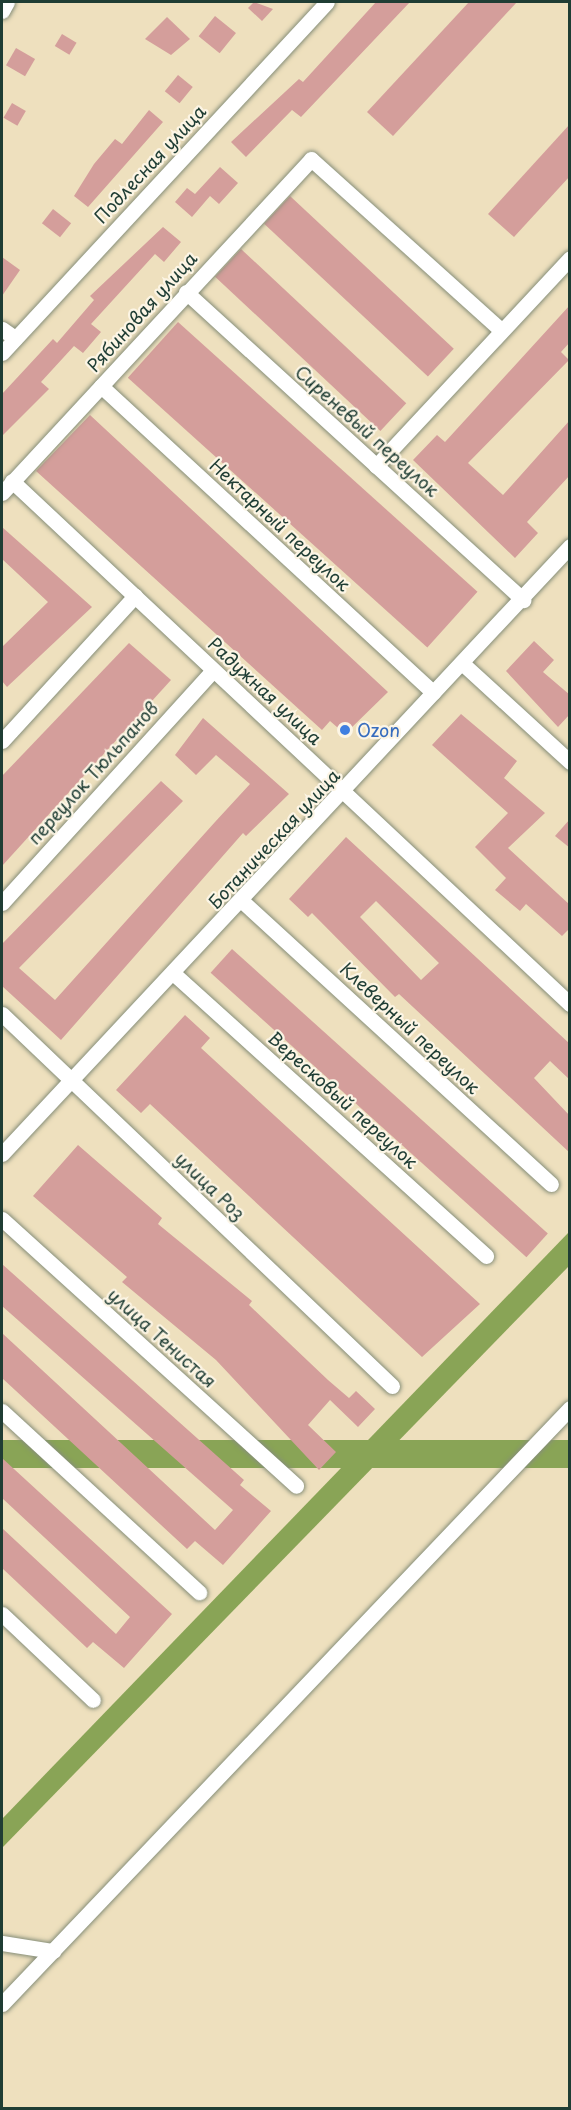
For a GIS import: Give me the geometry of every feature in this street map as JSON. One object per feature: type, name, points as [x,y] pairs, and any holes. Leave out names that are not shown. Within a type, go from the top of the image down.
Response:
[{"type":"street","points":[[2,11],[8,2]]},
{"type":"street","name":"Подлесная улица","points":[[2,353],[327,2]]},
{"type":"street","name":"Рябиновая улица","points":[[2,493],[311,159],[501,330]]},
{"type":"street","points":[[376,466],[570,258]]},
{"type":"street","name":"Сиреневый переулок","points":[[186,292],[523,600]]},
{"type":"street","points":[[2,329],[15,338]]},
{"type":"street","name":"Нектарный переулок","points":[[101,386],[433,692]]},
{"type":"street","name":"Радужная улица","points":[[12,481],[570,1004]]},
{"type":"street","name":"Ботаническая улица","points":[[2,1154],[344,793],[433,692],[523,600],[570,546]]},
{"type":"street","points":[[2,741],[135,596]]},
{"type":"street","points":[[462,663],[570,762]]},
{"type":"street","name":"переулок Тюльпанов","points":[[2,903],[213,669]]},
{"type":"street","name":"Клеверный переулок","points":[[242,901],[551,1184]]},
{"type":"street","name":"Вересковый переулок","points":[[173,973],[486,1256]]},
{"type":"street","name":"улица Роз","points":[[2,1014],[392,1386]]},
{"type":"street","name":"улица Тенистая","points":[[2,1219],[296,1486]]},
{"type":"street","points":[[2,2004],[570,1407]]},
{"type":"street","points":[[2,1411],[199,1592]]},
{"type":"street","points":[[2,1614],[93,1700]]},
{"type":"street","points":[[2,1943],[53,1951]]},
{"type":"green space","points":[[569,1232],[569,1266],[2,1848],[2,1819]]},
{"type":"green space","points":[[2,1440],[569,1440],[569,1468],[2,1468]]},
{"type":"building","points":[[254,2],[273,9],[262,21],[248,8]]},
{"type":"building","points":[[376,2],[410,2],[301,117],[292,110],[246,157],[231,142],[299,79],[303,82]]},
{"type":"building","points":[[469,2],[517,2],[393,136],[367,112]]},
{"type":"building","points":[[215,16],[236,33],[220,53],[199,36]]},
{"type":"building","points":[[167,17],[190,39],[171,55],[145,39]]},
{"type":"building","points":[[62,34],[77,43],[69,55],[55,46]]},
{"type":"building","points":[[16,48],[35,59],[25,76],[6,65]]},
{"type":"building","points":[[178,75],[193,87],[180,103],[165,91]]},
{"type":"building","points":[[12,103],[26,111],[17,126],[4,118]]},
{"type":"building","points":[[149,110],[163,122],[88,207],[74,196],[94,164],[115,139],[122,144]]},
{"type":"building","points":[[570,124],[570,176],[514,237],[488,214]]},
{"type":"building","points":[[220,167],[238,183],[219,204],[210,196],[192,217],[175,202],[187,188],[195,194]]},
{"type":"building","points":[[290,196],[454,349],[428,377],[264,224]]},
{"type":"building","points":[[53,209],[71,223],[60,237],[42,223]]},
{"type":"building","points":[[163,227],[181,242],[164,262],[155,254],[91,324],[101,332],[83,353],[74,346],[41,382],[49,389],[2,436],[2,394],[53,339],[57,343],[94,300],[90,296]]},
{"type":"building","points":[[241,249],[406,403],[380,431],[215,277]]},
{"type":"building","points":[[2,257],[20,270],[2,296]]},
{"type":"building","points":[[570,305],[570,342],[561,352],[569,360],[468,463],[503,495],[570,420],[570,475],[527,522],[538,533],[515,558],[413,460],[437,435],[445,442]]},
{"type":"building","points":[[178,322],[477,592],[427,647],[128,378]]},
{"type":"building","points":[[90,415],[388,692],[345,734],[330,721],[322,730],[36,471]]},
{"type":"building","points":[[2,527],[92,607],[7,687],[2,681],[2,647],[48,602],[2,559]]},
{"type":"building","points":[[534,641],[554,660],[543,672],[570,695],[570,714],[558,727],[506,671]]},
{"type":"building","points":[[129,643],[171,680],[2,866],[2,776]]},
{"type":"building","points":[[461,714],[517,761],[504,778],[545,813],[508,848],[570,905],[570,928],[562,936],[526,904],[520,911],[495,890],[506,878],[475,847],[508,813],[432,745]]},
{"type":"building","points":[[203,718],[289,794],[246,836],[243,833],[61,1040],[2,986],[2,944],[161,781],[183,801],[19,968],[55,1000],[250,784],[216,755],[196,775],[175,755]]},
{"type":"building","points":[[570,819],[570,848],[555,836]]},
{"type":"building","points":[[346,837],[570,1044],[570,1080],[550,1061],[534,1078],[570,1116],[570,1153],[399,994],[395,997],[312,913],[308,917],[289,899]],"holes":[[[376,901],[439,963],[421,980],[360,917]]]},
{"type":"building","points":[[232,949],[548,1233],[526,1257],[211,973]]},
{"type":"building","points":[[185,1015],[210,1038],[201,1048],[480,1304],[422,1357],[150,1104],[141,1113],[116,1090]]},
{"type":"building","points":[[78,1145],[162,1218],[158,1224],[252,1301],[249,1305],[328,1380],[349,1398],[356,1391],[375,1409],[358,1427],[330,1400],[308,1425],[336,1452],[319,1470],[216,1360],[122,1282],[127,1277],[33,1196]]},
{"type":"building","points":[[2,1264],[244,1480],[240,1485],[271,1511],[223,1565],[195,1541],[187,1549],[2,1378],[2,1333],[215,1530],[233,1510],[2,1306]]},
{"type":"building","points":[[2,1458],[172,1614],[124,1668],[93,1642],[87,1648],[2,1568],[2,1528],[116,1634],[130,1617],[2,1498]]},
{"type":"place","name":"Ozon","points":[[345,730]]}]
